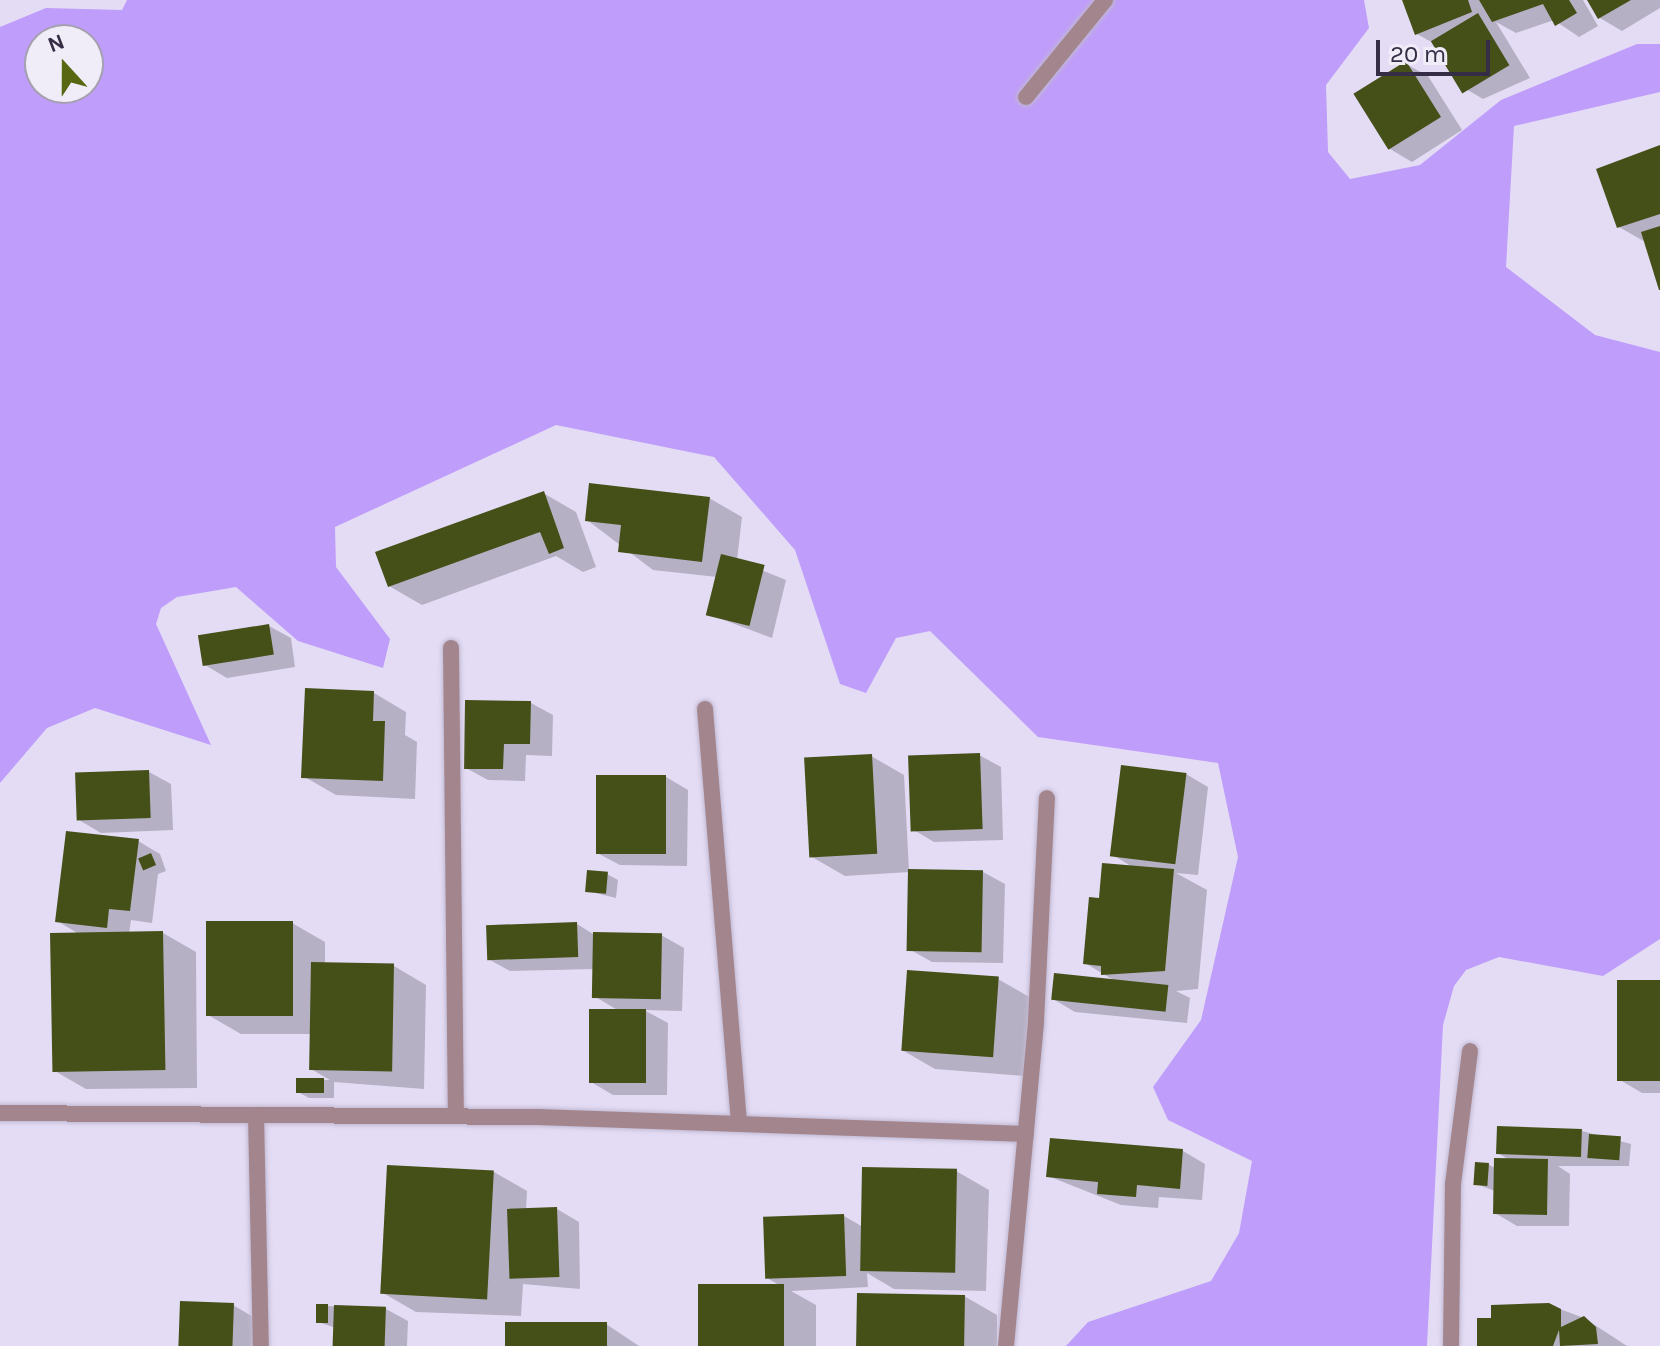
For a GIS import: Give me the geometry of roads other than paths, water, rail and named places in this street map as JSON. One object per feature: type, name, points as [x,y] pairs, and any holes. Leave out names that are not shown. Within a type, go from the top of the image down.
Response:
[{"type":"street","points":[[1026,97],[1105,0]]},
{"type":"street","points":[[451,648],[456,1116]]},
{"type":"street","points":[[705,709],[739,1124]]},
{"type":"street","points":[[1006,1346],[1026,1134],[1047,798]]},
{"type":"street","points":[[1451,1346],[1453,1184],[1470,1051]]},
{"type":"street","points":[[0,1113],[456,1116],[1026,1134]]},
{"type":"street","points":[[256,1115],[261,1346]]}]
